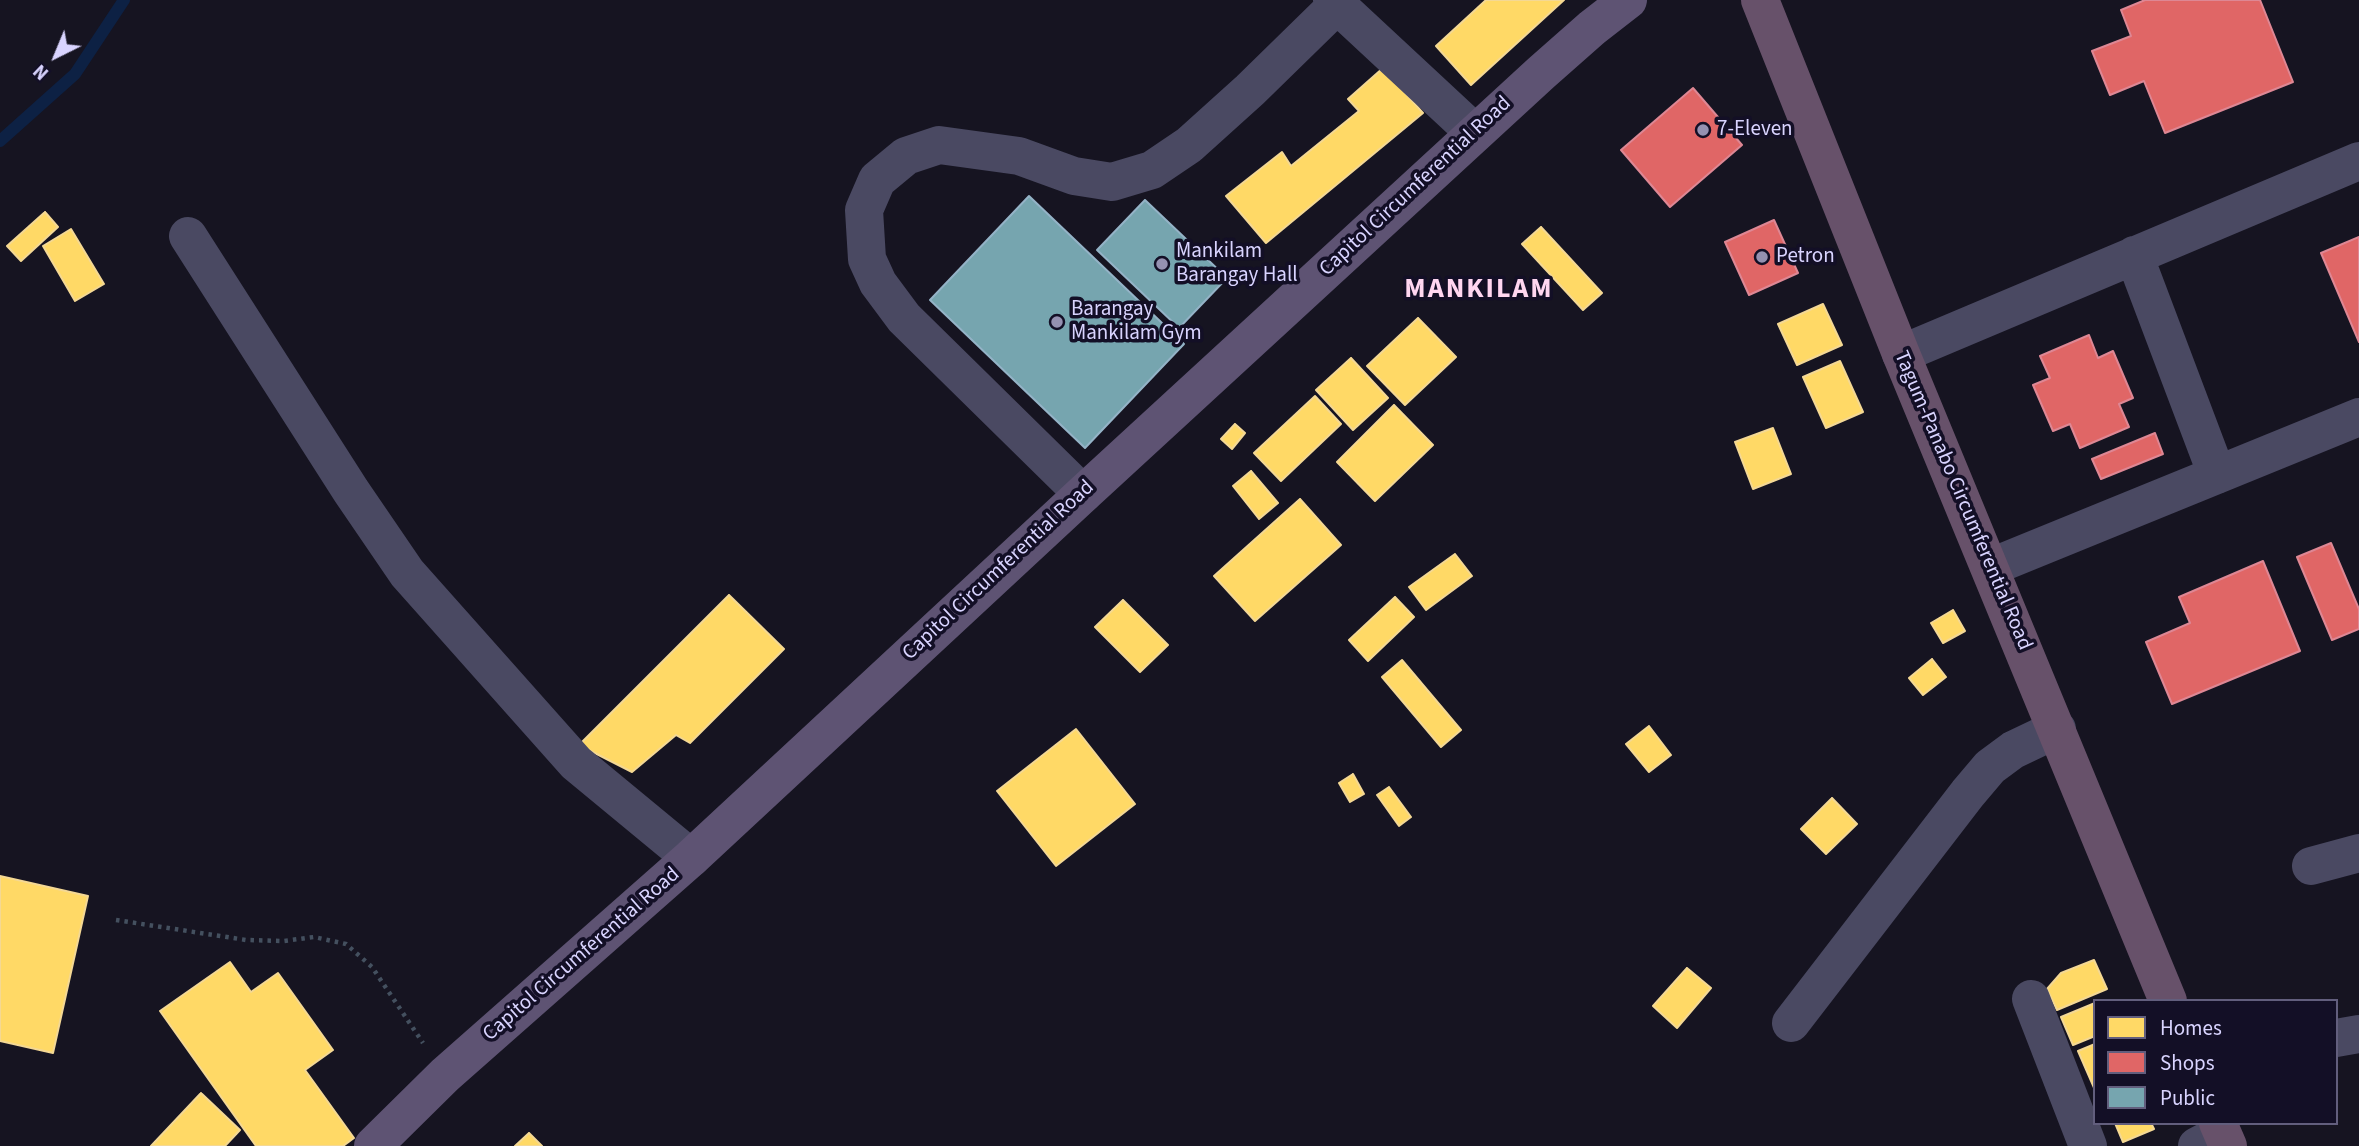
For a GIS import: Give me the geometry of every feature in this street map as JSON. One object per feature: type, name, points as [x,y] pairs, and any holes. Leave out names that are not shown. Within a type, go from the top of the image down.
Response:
[{"type":"highway","name":"Tagum-Panabo Circumferential Road","points":[[1760,0],[1901,354],[2167,999]]},
{"type":"main road","name":"Capitol Circumferential Road","points":[[373,1146],[445,1075],[691,858],[1475,133],[1592,28],[1628,0]]},
{"type":"street","points":[[1083,494],[904,318],[878,283],[867,259],[864,210],[877,180],[906,156],[939,145],[1019,156],[1074,176],[1112,182],[1152,170],[1189,145],[1250,90],[1335,2],[1475,133]]},
{"type":"street","points":[[1901,354],[2359,161]]},
{"type":"street","points":[[188,236],[351,491],[407,573],[576,763],[691,858]]},
{"type":"street","points":[[2134,255],[2217,475]]},
{"type":"street","points":[[1991,567],[2359,417]]},
{"type":"street","points":[[1790,1023],[1990,767],[2013,750],[2057,729]]},
{"type":"street","points":[[2311,866],[2359,853]]},
{"type":"street","points":[[2031,999],[2088,1146]]},
{"type":"street","points":[[2338,1038],[2359,1034]]},
{"type":"path","points":[[116,920],[246,940],[284,941],[314,937],[346,944],[372,967],[445,1075]]},
{"type":"building: Homes","points":[[1486,0],[1564,0],[1471,85],[1436,46]]},
{"type":"building: Homes","points":[[1383,68],[1423,113],[1266,243],[1226,196],[1282,152],[1291,166],[1359,111],[1348,99]]},
{"type":"building: Homes","points":[[45,212],[58,227],[21,261],[7,246]]},
{"type":"building: Homes","points":[[1541,227],[1602,293],[1583,310],[1522,244]]},
{"type":"building: Homes","points":[[71,229],[104,284],[75,301],[43,246]]},
{"type":"building: Homes","points":[[1823,304],[1842,345],[1797,365],[1778,324]]},
{"type":"building: Homes","points":[[1418,318],[1456,357],[1405,405],[1367,366]]},
{"type":"building: Homes","points":[[1351,358],[1388,398],[1353,430],[1316,390]]},
{"type":"building: Homes","points":[[1840,361],[1863,412],[1826,428],[1803,377]]},
{"type":"building: Homes","points":[[1315,396],[1341,424],[1281,481],[1254,453]]},
{"type":"building: Homes","points":[[1394,405],[1433,445],[1375,501],[1337,462]]},
{"type":"building: Homes","points":[[1235,424],[1245,433],[1232,449],[1221,439]]},
{"type":"building: Homes","points":[[1773,428],[1791,474],[1753,489],[1735,442]]},
{"type":"building: Homes","points":[[1251,471],[1278,503],[1259,519],[1233,486]]},
{"type":"building: Homes","points":[[1300,499],[1341,545],[1255,621],[1214,576]]},
{"type":"building: Homes","points":[[1455,554],[1472,576],[1426,610],[1409,587]]},
{"type":"building: Homes","points":[[729,595],[784,649],[690,743],[676,735],[632,772],[579,745]]},
{"type":"building: Homes","points":[[1395,597],[1414,617],[1368,661],[1349,640]]},
{"type":"building: Homes","points":[[1123,600],[1168,645],[1140,672],[1095,627]]},
{"type":"building: Homes","points":[[1953,610],[1965,631],[1943,643],[1931,623]]},
{"type":"building: Homes","points":[[1932,659],[1946,677],[1923,695],[1909,678]]},
{"type":"building: Homes","points":[[1402,660],[1461,730],[1441,747],[1382,677]]},
{"type":"building: Homes","points":[[1649,726],[1671,755],[1649,772],[1626,744]]},
{"type":"building: Homes","points":[[1076,729],[1135,804],[1056,866],[997,791]]},
{"type":"building: Homes","points":[[1353,774],[1364,794],[1350,802],[1339,783]]},
{"type":"building: Homes","points":[[1389,787],[1411,817],[1399,826],[1377,795]]},
{"type":"building: Homes","points":[[1832,798],[1857,824],[1826,854],[1801,829]]},
{"type":"building: Homes","points":[[0,876],[88,896],[53,1053],[0,1041]]},
{"type":"building: Homes","points":[[2094,960],[2107,989],[2057,1010],[2047,989],[2061,973]]},
{"type":"building: Homes","points":[[230,962],[251,992],[278,973],[333,1050],[305,1070],[354,1138],[343,1146],[256,1146],[160,1011]]},
{"type":"building: Homes","points":[[1687,968],[1711,988],[1677,1028],[1653,1006]]},
{"type":"building: Homes","points":[[2093,1004],[2093,1037],[2073,1045],[2061,1017]]},
{"type":"building: Homes","points":[[2093,1045],[2093,1085],[2078,1051]]},
{"type":"building: Homes","points":[[201,1093],[240,1130],[225,1146],[151,1146]]},
{"type":"building: Homes","points":[[2116,1125],[2152,1125],[2154,1129],[2123,1142]]},
{"type":"building: Homes","points":[[529,1133],[542,1146],[515,1146]]},
{"type":"building: Shops","points":[[2145,0],[2260,0],[2293,82],[2165,133],[2144,81],[2110,95],[2092,51],[2131,36],[2121,10]]},
{"type":"building: Shops","points":[[1693,88],[1742,145],[1670,207],[1621,150]]},
{"type":"building: Shops","name":"Petron","points":[[1774,220],[1798,273],[1749,295],[1725,242]]},
{"type":"building: Shops","points":[[2359,237],[2359,342],[2321,253]]},
{"type":"building: Shops","points":[[2089,335],[2098,358],[2113,351],[2133,398],[2119,404],[2129,427],[2080,448],[2070,424],[2053,431],[2033,385],[2050,378],[2040,356]]},
{"type":"building: Shops","points":[[2155,433],[2163,454],[2101,479],[2092,459]]},
{"type":"building: Shops","points":[[2331,543],[2359,609],[2359,629],[2332,640],[2297,557]]},
{"type":"building: Shops","points":[[2263,561],[2300,651],[2172,704],[2146,642],[2190,623],[2179,597]]},
{"type":"building: Public","name":"Barangay Mankilam Gym","points":[[1029,196],[1184,344],[1085,448],[930,300]]},
{"type":"building: Public","name":"Mankilam Barangay Hall","points":[[1145,200],[1227,278],[1179,328],[1097,250]]},
{"type":"waterway","points":[[0,141],[75,74],[124,0]]},
{"type":"place","name":"7-Eleven","points":[[1703,130]]},
{"type":"place","name":"Petron","points":[[1762,257]]},
{"type":"place","name":"Mankilam Barangay Hall","points":[[1162,264]]},
{"type":"place","name":"Barangay Mankilam Gym","points":[[1057,322]]},
{"type":"district","name":"MANKILAM","points":[[1479,291]]}]
